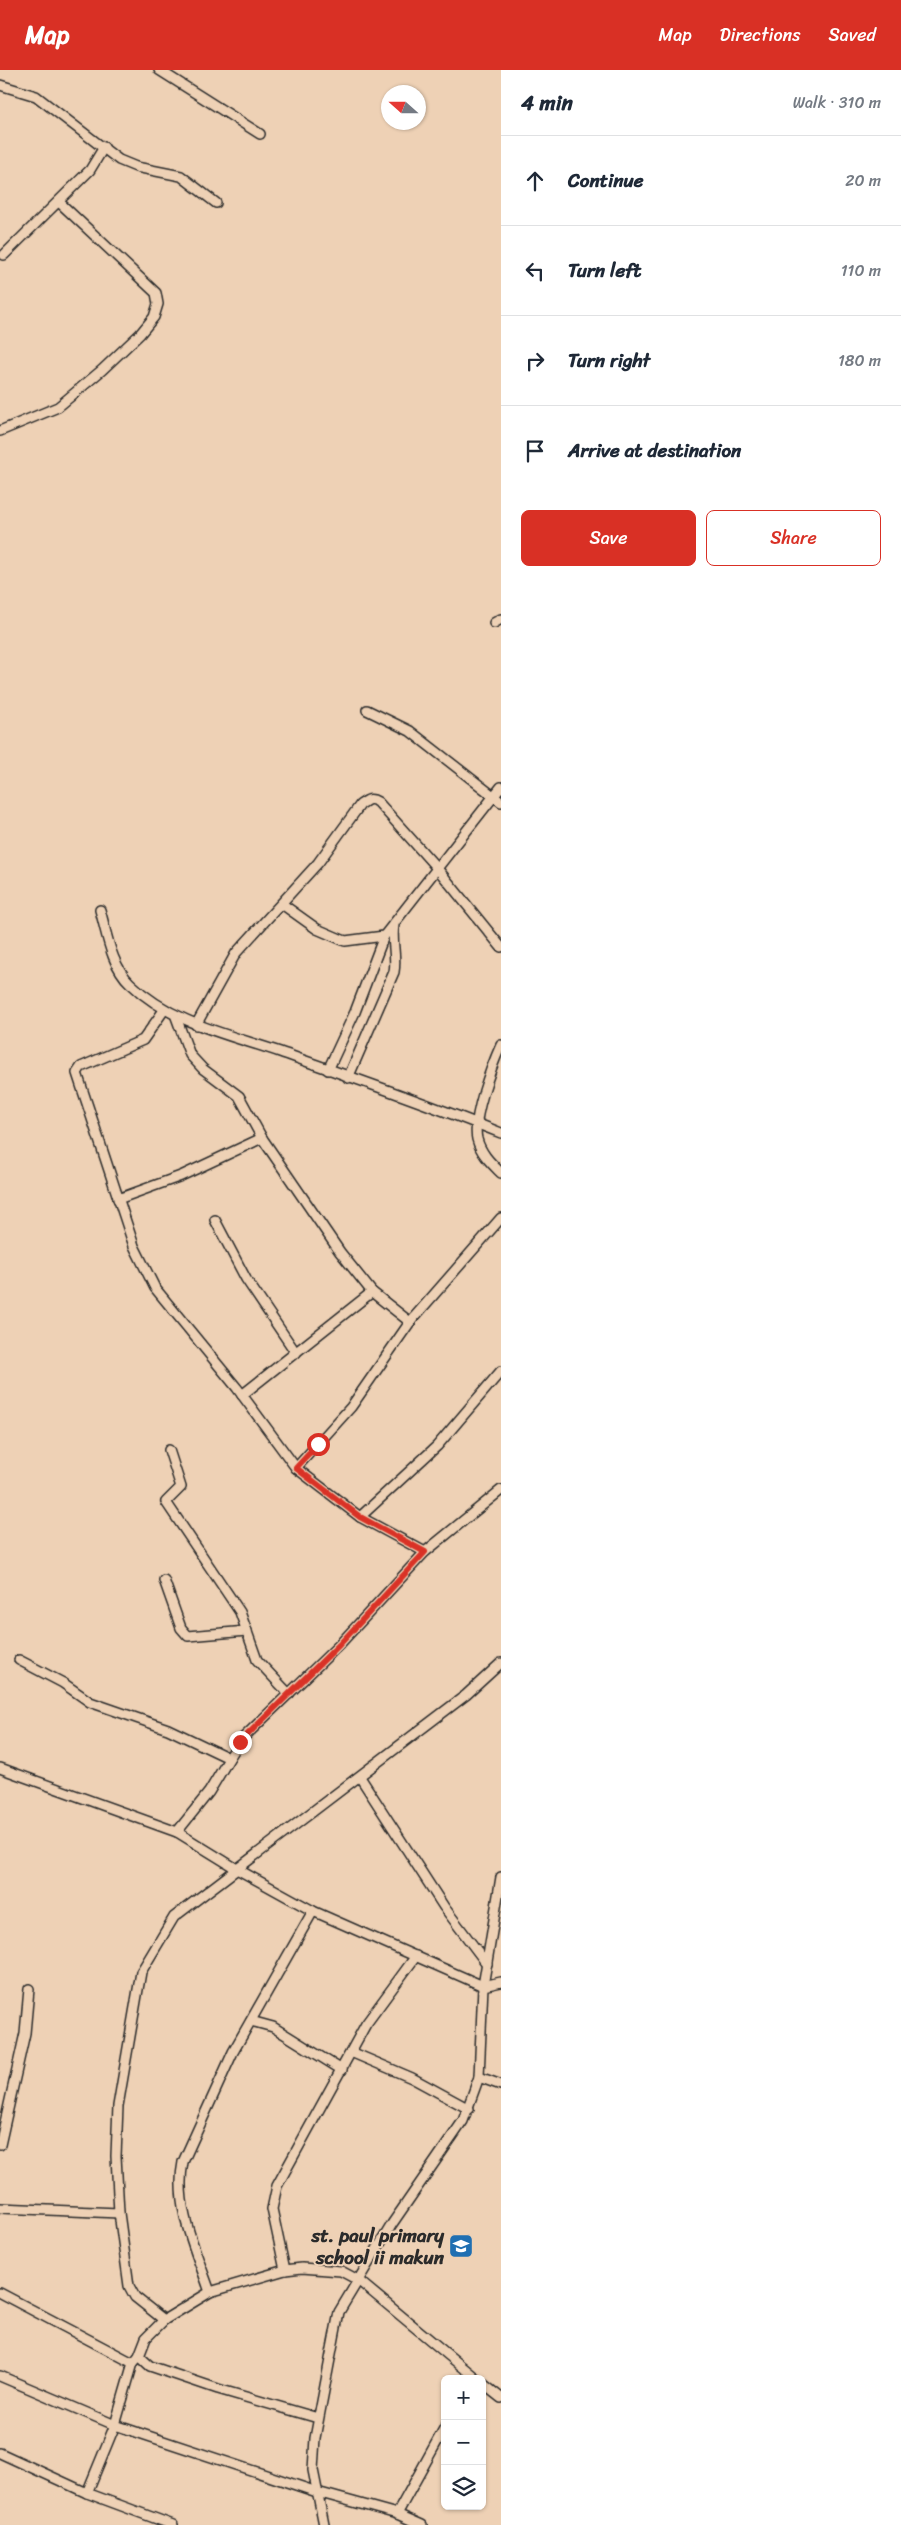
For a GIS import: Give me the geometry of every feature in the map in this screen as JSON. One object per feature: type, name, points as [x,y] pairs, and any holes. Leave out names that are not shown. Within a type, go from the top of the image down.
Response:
[{"type":"street","points":[[159,70],[260,134]]},
{"type":"street","points":[[0,85],[36,96],[104,147],[118,160],[136,167],[181,176],[216,203]]},
{"type":"street","points":[[4,255],[90,170],[104,147]]},
{"type":"street","points":[[0,431],[58,407],[140,334],[154,317],[158,304],[156,293],[59,202]]},
{"type":"street","points":[[367,710],[410,731],[497,799]]},
{"type":"street","points":[[328,1070],[355,1012],[384,936],[436,868],[497,799],[501,787]]},
{"type":"street","points":[[196,1025],[236,953],[318,863],[360,805],[367,800],[373,799],[378,802],[436,868],[501,947]]},
{"type":"street","points":[[282,904],[317,928],[345,941],[384,936]]},
{"type":"street","points":[[100,910],[114,961],[129,982],[164,1010],[196,1025],[328,1070],[501,1133]]},
{"type":"street","points":[[348,1078],[394,972],[392,938],[395,922]]},
{"type":"street","points":[[164,1010],[143,1040],[81,1067],[77,1073],[134,1246],[155,1288],[242,1395],[296,1468],[360,1517],[425,1552]]},
{"type":"street","points":[[176,1016],[190,1055],[203,1069],[239,1096],[262,1138],[308,1207],[372,1292],[410,1322]]},
{"type":"street","points":[[501,1046],[491,1068],[477,1123],[477,1138],[484,1156],[501,1173]]},
{"type":"street","points":[[118,1199],[182,1176],[262,1138]]},
{"type":"street","points":[[296,1468],[351,1407],[410,1322],[501,1218]]},
{"type":"street","points":[[215,1220],[246,1279],[296,1353]]},
{"type":"street","points":[[242,1395],[372,1292]]},
{"type":"street","points":[[360,1517],[437,1446],[501,1371]]},
{"type":"street","points":[[169,1450],[181,1487],[166,1502],[240,1612],[257,1660],[289,1694]]},
{"type":"street","points":[[177,1832],[209,1792],[240,1742],[339,1645],[425,1552],[501,1490]]},
{"type":"street","points":[[164,1580],[181,1628],[188,1636],[247,1632]]},
{"type":"street","points":[[19,1660],[63,1683],[90,1702],[168,1729],[230,1758]]},
{"type":"street","points":[[164,2320],[135,2297],[129,2286],[119,2214],[116,2156],[118,2106],[141,1972],[174,1917],[466,1695],[501,1663]]},
{"type":"street","points":[[0,1768],[177,1832],[237,1869],[313,1911],[483,1986],[501,1982]]},
{"type":"street","points":[[360,1777],[444,1907],[487,1964]]},
{"type":"street","points":[[324,2525],[313,2470],[318,2418],[339,2312],[392,2224],[464,2121],[479,2077],[483,1986],[501,1877]]},
{"type":"street","points":[[210,2292],[184,2214],[180,2179],[183,2162],[193,2135],[233,2052],[313,1911]]},
{"type":"street","points":[[285,2270],[272,2209],[277,2186],[366,2024],[416,1956]]},
{"type":"street","points":[[0,2145],[25,2034],[29,1990]]},
{"type":"street","points":[[251,2021],[273,2027],[342,2070]]},
{"type":"street","points":[[351,2052],[412,2078],[468,2109]]},
{"type":"street","points":[[479,2077],[501,2085]]},
{"type":"street","points":[[0,2208],[119,2214]]},
{"type":"street","points":[[87,2493],[115,2425],[136,2360],[146,2338],[164,2320],[210,2292],[285,2270],[302,2268],[341,2272],[358,2280],[472,2375]]},
{"type":"street","points":[[0,2293],[150,2366],[318,2418]]},
{"type":"street","points":[[0,2376],[115,2425],[317,2492],[397,2514],[422,2525]]},
{"type":"street","points":[[486,2386],[501,2398]]},
{"type":"street","points":[[397,2514],[441,2434]]},
{"type":"street","points":[[0,2453],[87,2493],[173,2525]]},
{"type":"place","name":"st. paul primary school ii makun","points":[[461,2246]]},
{"type":"route","points":[[240,1742],[339,1645],[425,1552],[360,1517],[296,1468],[318,1444]]}]
